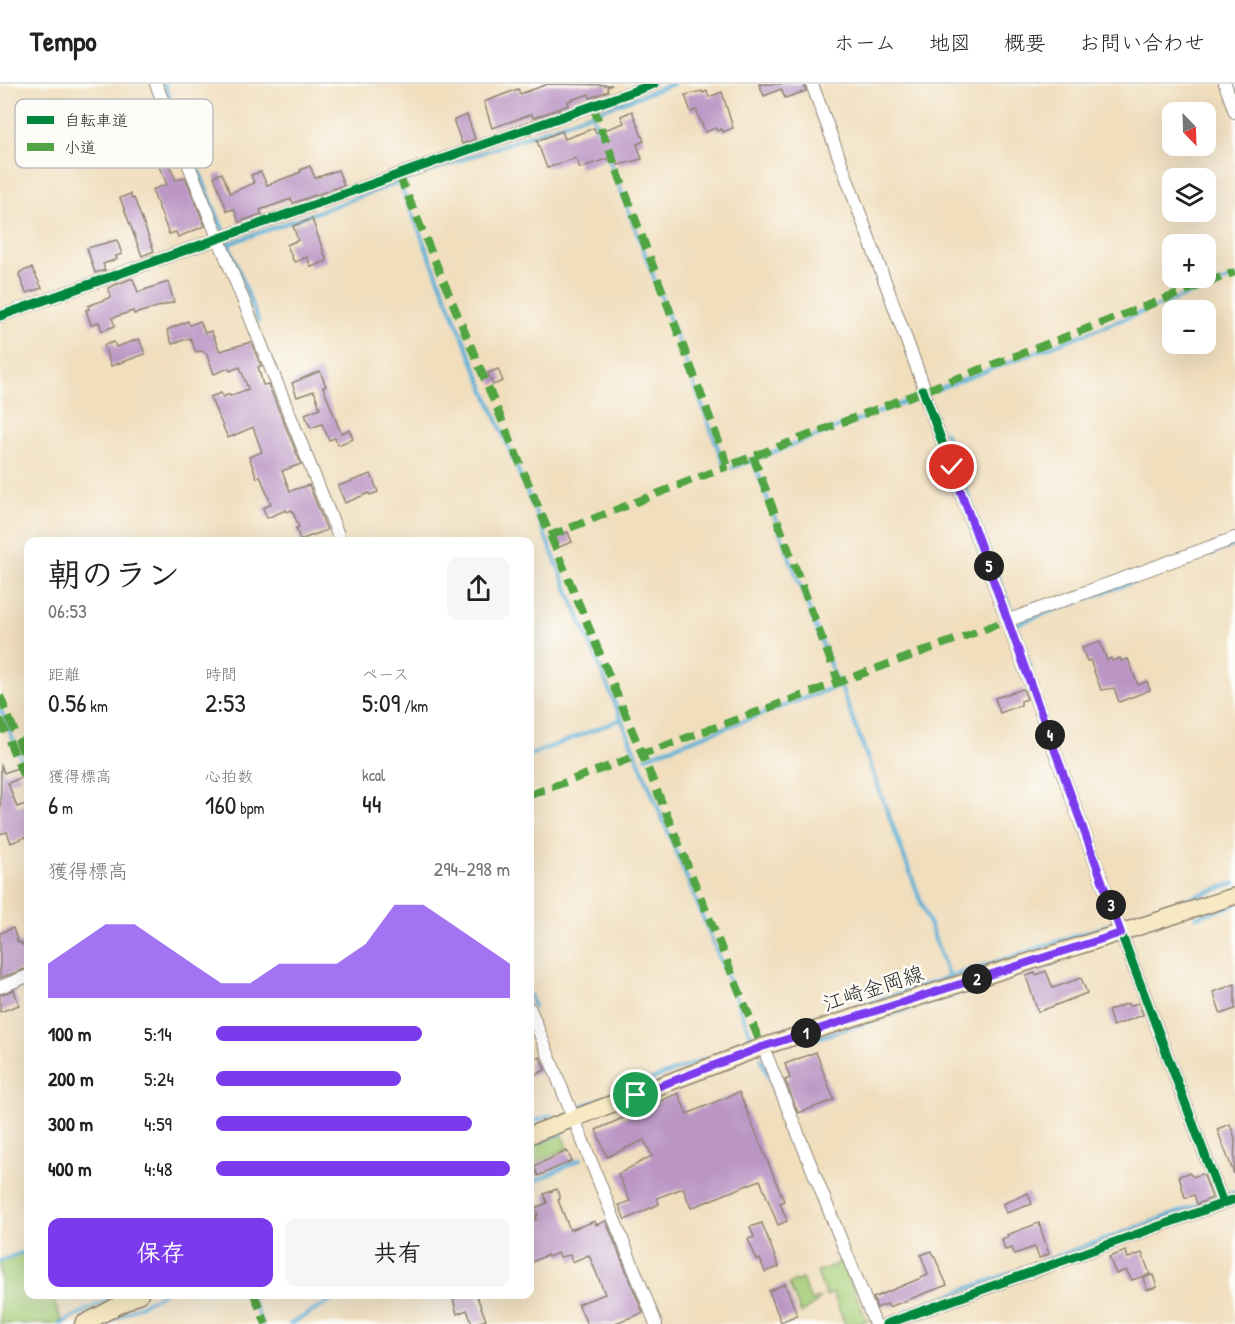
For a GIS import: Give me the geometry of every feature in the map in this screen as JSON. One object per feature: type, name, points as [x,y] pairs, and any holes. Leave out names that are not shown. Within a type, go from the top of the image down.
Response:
[{"type":"main road","name":"江崎金岡線","points":[[534,1134],[763,1047],[1235,896]]},
{"type":"main road","points":[[83,1324],[130,1299]]},
{"type":"street","points":[[156,84],[162,99]]},
{"type":"street","points":[[0,316],[654,84]]},
{"type":"street","points":[[812,84],[1009,620],[1121,933],[1229,1201],[886,1324]]},
{"type":"street","points":[[1225,84],[1235,112]]},
{"type":"street","points":[[190,168],[339,537]]},
{"type":"street","points":[[1009,620],[1235,538]]},
{"type":"street","points":[[0,987],[24,978]]},
{"type":"street","points":[[534,1019],[656,1324]]},
{"type":"street","points":[[763,1047],[874,1324]]},
{"type":"green space","points":[[562,1135],[568,1148],[534,1164],[534,1146]]},
{"type":"green space","points":[[24,1253],[24,1299],[53,1299],[62,1321],[56,1324],[0,1324],[0,1262]]},
{"type":"green space","points":[[842,1262],[867,1321],[859,1324],[845,1324],[833,1293],[826,1296],[817,1272]]},
{"type":"green space","points":[[802,1279],[811,1301],[820,1298],[801,1313],[789,1284]]},
{"type":"building","points":[[548,84],[612,85],[607,87],[608,91],[590,98],[589,94],[568,101],[569,105],[533,118],[532,114],[492,128],[484,102],[518,89],[520,94]]},
{"type":"building","points":[[759,84],[804,84],[806,91],[785,98],[781,89],[764,96]]},
{"type":"building","points":[[702,91],[703,93],[707,91],[709,97],[722,92],[733,128],[723,132],[722,129],[717,131],[716,128],[705,132],[696,110],[691,112],[685,95]]},
{"type":"building","points":[[632,111],[644,141],[637,144],[642,159],[618,165],[615,156],[580,168],[576,158],[547,168],[537,141],[562,131],[565,139],[594,128],[596,133],[624,123],[621,116]]},
{"type":"building","points":[[467,115],[475,139],[462,144],[454,120]]},
{"type":"building","points":[[310,166],[315,178],[338,170],[344,185],[293,203],[291,199],[260,210],[262,214],[239,222],[234,209],[227,211],[214,176],[222,173],[230,193],[254,183],[251,175],[261,172],[267,185],[301,172],[300,170]]},
{"type":"building","points":[[160,168],[171,168],[176,180],[185,177],[205,226],[178,237],[176,232],[169,234],[152,190],[167,184]]},
{"type":"building","points":[[130,194],[132,199],[134,198],[154,251],[142,256],[120,198]]},
{"type":"building","points":[[312,219],[327,261],[311,267],[307,257],[295,262],[287,245],[298,240],[293,226]]},
{"type":"building","points":[[117,240],[122,254],[116,256],[117,259],[103,264],[105,270],[95,273],[87,248]]},
{"type":"building","points":[[32,268],[42,288],[26,293],[19,275],[20,272]]},
{"type":"building","points":[[133,279],[138,292],[168,282],[174,302],[112,318],[115,326],[102,331],[99,322],[91,325],[86,310],[89,309],[88,306],[111,297],[108,288]]},
{"type":"building","points":[[188,321],[190,325],[200,321],[205,333],[211,331],[220,351],[251,342],[261,366],[258,367],[263,385],[268,384],[301,464],[282,471],[290,491],[309,485],[327,530],[308,537],[299,537],[296,528],[299,527],[292,510],[287,512],[286,510],[267,518],[263,508],[271,504],[260,476],[257,478],[249,457],[262,452],[253,427],[228,438],[210,397],[221,393],[223,397],[229,394],[230,396],[248,389],[240,367],[230,371],[229,368],[214,374],[206,353],[196,352],[190,338],[172,344],[167,330]]},
{"type":"building","points":[[139,339],[145,354],[111,366],[104,345],[114,342],[116,347]]},
{"type":"building","points":[[498,369],[503,381],[493,385],[488,373]]},
{"type":"building","points":[[320,371],[326,386],[323,387],[341,433],[349,430],[353,439],[338,445],[335,438],[329,440],[322,424],[311,428],[308,423],[305,414],[320,408],[314,391],[297,397],[292,383]]},
{"type":"building","points":[[371,474],[378,492],[370,495],[369,493],[345,503],[338,486]]},
{"type":"building","points":[[568,532],[572,542],[559,547],[555,537]]},
{"type":"building","points":[[1100,642],[1107,660],[1111,658],[1112,661],[1120,658],[1121,661],[1128,659],[1138,685],[1147,681],[1150,690],[1119,702],[1114,688],[1101,690],[1090,660],[1087,661],[1082,648]]},
{"type":"building","points":[[1023,689],[1027,699],[1021,701],[1021,705],[1000,713],[995,698]]},
{"type":"building","points":[[1,764],[4,773],[17,768],[21,778],[8,783],[17,807],[24,804],[24,838],[11,843],[7,832],[0,834]]},
{"type":"building","points":[[13,928],[18,943],[24,944],[24,969],[0,978],[0,933]]},
{"type":"building","points":[[1046,971],[1053,988],[1081,978],[1087,993],[1038,1012],[1026,976]]},
{"type":"building","points":[[1235,984],[1235,1009],[1221,1014],[1213,992]]},
{"type":"building","points":[[14,990],[19,1005],[0,1012],[0,995]]},
{"type":"building","points":[[1128,1003],[1129,1006],[1138,1003],[1143,1015],[1113,1026],[1108,1011]]},
{"type":"building","points":[[816,1052],[834,1100],[798,1113],[785,1080],[790,1078],[785,1064]]},
{"type":"building","points":[[540,1057],[545,1070],[534,1075],[534,1059]]},
{"type":"building","points":[[739,1092],[784,1201],[780,1203],[787,1221],[778,1225],[760,1180],[691,1208],[683,1188],[657,1198],[659,1204],[625,1220],[619,1205],[630,1201],[618,1174],[652,1156],[644,1140],[607,1157],[596,1130],[678,1093],[687,1114]]},
{"type":"building","points":[[1230,1124],[1235,1138],[1234,1174],[1217,1129]]},
{"type":"building","points":[[567,1151],[572,1161],[538,1176],[534,1166]]},
{"type":"building","points":[[1189,1173],[1193,1177],[1204,1175],[1212,1198],[1197,1204],[1194,1195],[1185,1198],[1179,1176]]},
{"type":"building","points":[[557,1189],[560,1199],[558,1200],[570,1230],[595,1221],[596,1225],[606,1221],[643,1313],[612,1324],[587,1324],[578,1304],[605,1294],[589,1255],[572,1262],[570,1255],[560,1257],[558,1253],[534,1261],[534,1220],[538,1215],[535,1208],[547,1203],[544,1194]]},
{"type":"building","points":[[1028,1193],[1032,1204],[1006,1213],[1003,1204]]},
{"type":"building","points":[[762,1223],[779,1267],[765,1272],[748,1239],[754,1237],[750,1227]]},
{"type":"building","points":[[1039,1223],[1049,1254],[1039,1258],[1035,1247],[1014,1254],[1012,1248],[1005,1250],[1002,1239],[1008,1237],[1007,1235]]},
{"type":"building","points":[[932,1251],[947,1285],[889,1307],[887,1304],[877,1308],[873,1298],[928,1275],[921,1255]]},
{"type":"building","points":[[1126,1251],[1128,1258],[1142,1253],[1150,1274],[1132,1280],[1126,1270],[1116,1274],[1109,1257]]},
{"type":"building","points":[[1153,1275],[1157,1287],[1147,1290],[1143,1278]]},
{"type":"building","points":[[785,1284],[797,1315],[781,1322],[769,1291]]},
{"type":"building","points":[[453,1299],[478,1299],[486,1320],[472,1324],[467,1310],[457,1314]]},
{"type":"waterway","points":[[164,84],[170,99]]},
{"type":"waterway","points":[[228,244],[673,84]]},
{"type":"waterway","points":[[1232,84],[1235,92]]},
{"type":"waterway","points":[[592,113],[600,135]]},
{"type":"waterway","points":[[608,156],[724,464]]},
{"type":"waterway","points":[[198,168],[223,230]]},
{"type":"waterway","points":[[399,182],[753,1041]]},
{"type":"waterway","points":[[228,242],[258,321]]},
{"type":"waterway","points":[[928,393],[1235,277]]},
{"type":"waterway","points":[[732,468],[921,396]]},
{"type":"waterway","points":[[945,432],[1012,614]]},
{"type":"waterway","points":[[753,460],[838,686]]},
{"type":"waterway","points":[[1016,624],[1235,545]]},
{"type":"waterway","points":[[1015,623],[1030,667]]},
{"type":"waterway","points":[[646,757],[838,686],[841,687],[949,977]]},
{"type":"waterway","points":[[0,708],[24,765]]},
{"type":"waterway","points":[[534,753],[622,719]]},
{"type":"waterway","points":[[1120,921],[1235,883]]},
{"type":"waterway","points":[[1196,917],[1235,905]]},
{"type":"waterway","points":[[761,1038],[1112,924]]},
{"type":"waterway","points":[[817,1038],[1054,963]]},
{"type":"waterway","points":[[0,993],[24,984]]},
{"type":"waterway","points":[[582,1106],[755,1040]]},
{"type":"waterway","points":[[761,1059],[781,1106]]},
{"type":"waterway","points":[[534,1121],[551,1115]]},
{"type":"waterway","points":[[534,1143],[564,1132]]},
{"type":"waterway","points":[[534,1182],[581,1159]]},
{"type":"waterway","points":[[1223,1196],[1235,1192]]},
{"type":"waterway","points":[[906,1311],[1218,1198]]},
{"type":"waterway","points":[[0,1261],[24,1252]]},
{"type":"waterway","points":[[60,1324],[108,1299]]},
{"type":"waterway","points":[[104,1324],[153,1299]]},
{"type":"waterway","points":[[252,1299],[262,1324]]},
{"type":"waterway","points":[[290,1324],[335,1299]]},
{"type":"marked path","points":[[593,106],[728,466],[1235,272]]},
{"type":"marked path","points":[[399,175],[642,754],[762,1047]]},
{"type":"marked path","points":[[753,456],[839,683]]},
{"type":"marked path","points":[[549,536],[728,466]]},
{"type":"marked path","points":[[534,794],[1009,620]]},
{"type":"marked path","points":[[0,696],[24,754]]},
{"type":"marked path","points":[[0,719],[24,777]]},
{"type":"marked path","points":[[256,1299],[266,1324]]},
{"type":"cycle path","points":[[0,316],[654,84]]},
{"type":"cycle path","points":[[923,390],[1121,933],[1223,1203]]},
{"type":"cycle path","points":[[886,1324],[1235,1199]]},
{"type":"route","points":[[636,1095],[762,1047],[1121,933],[952,467]]}]
